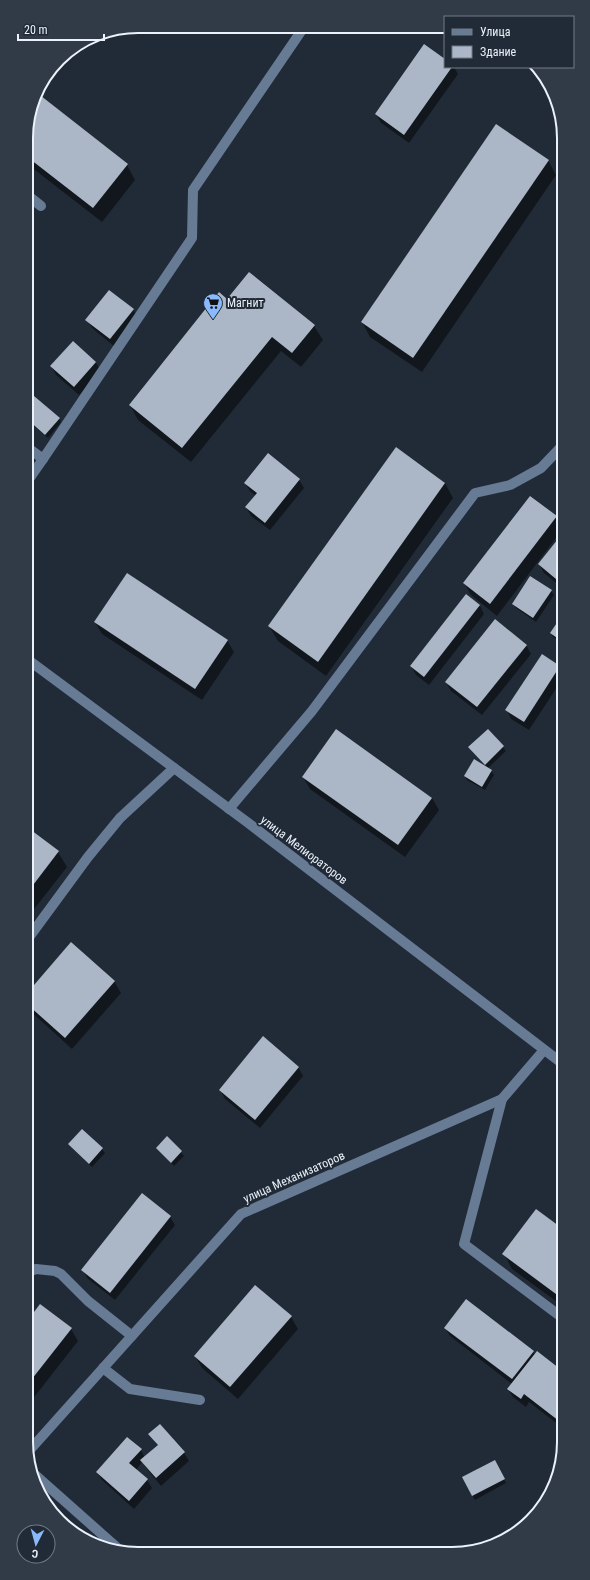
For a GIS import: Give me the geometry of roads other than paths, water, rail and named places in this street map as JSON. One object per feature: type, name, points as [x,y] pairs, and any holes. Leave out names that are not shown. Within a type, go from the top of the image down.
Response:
[{"type":"street","points":[[33,473],[192,238],[193,190],[300,33]]},
{"type":"street","points":[[33,200],[41,206]]},
{"type":"street","points":[[229,809],[312,711],[475,493],[510,485],[541,468],[557,451]]},
{"type":"street","points":[[33,452],[42,459]]},
{"type":"street","name":"улица Мелиораторов","points":[[33,663],[229,809],[557,1060]]},
{"type":"street","points":[[33,932],[88,857],[120,818],[174,768]]},
{"type":"street","name":"улица Механизаторов","points":[[33,1446],[241,1214],[502,1099],[544,1050]]},
{"type":"street","points":[[502,1099],[464,1244],[557,1314]]},
{"type":"street","points":[[33,1270],[36,1269],[55,1271],[61,1274],[93,1305],[132,1336]]},
{"type":"street","points":[[103,1368],[130,1389],[200,1400]]},
{"type":"street","points":[[40,1479],[112,1543]]},
{"type":"place","name":"Магнит","points":[[213,320]]}]
